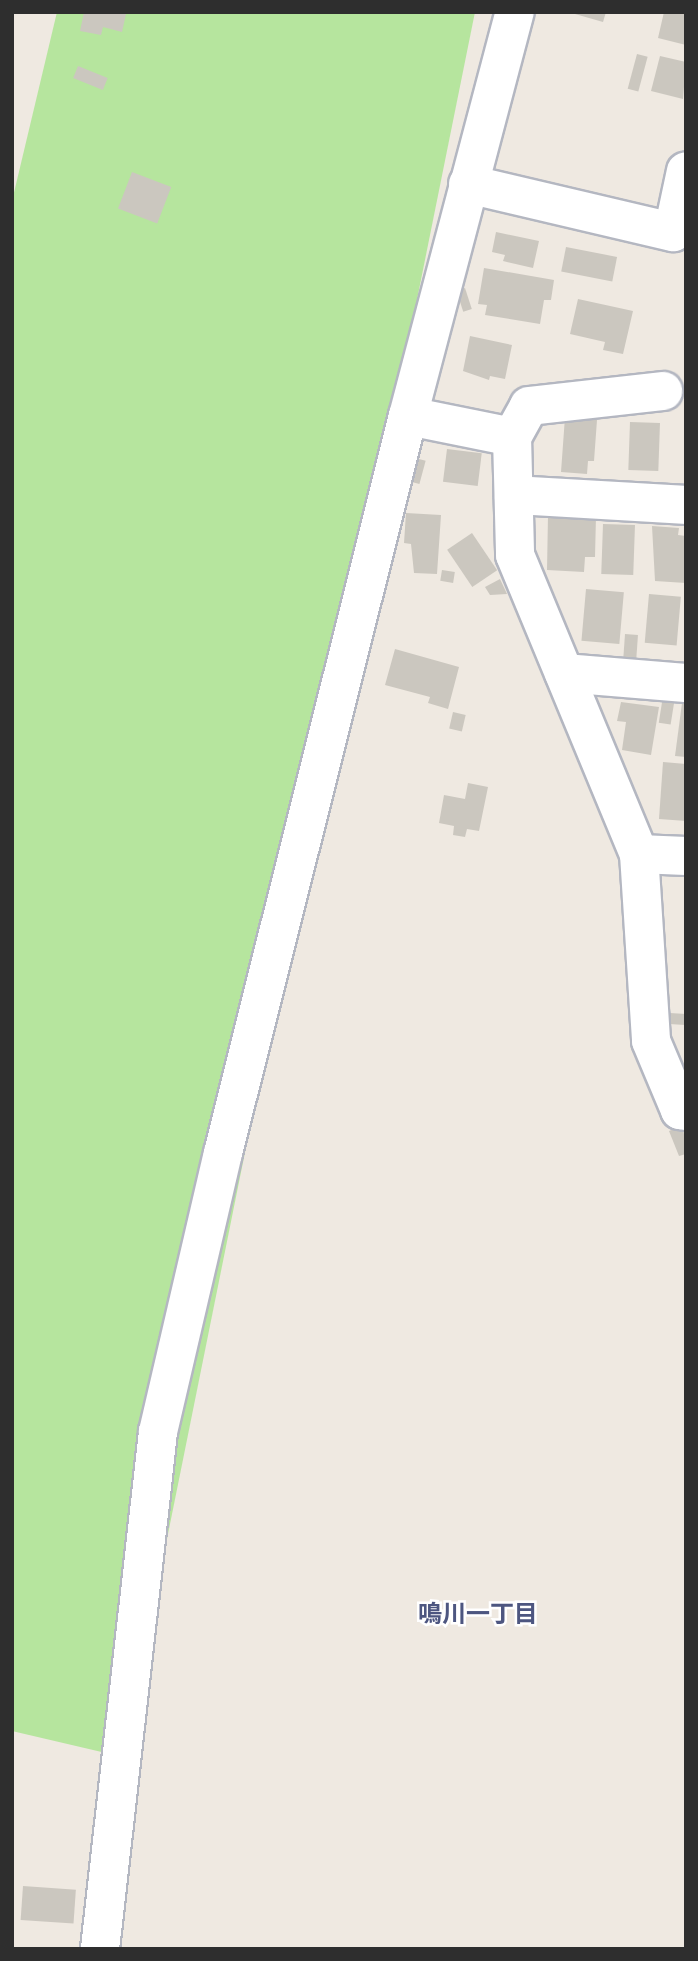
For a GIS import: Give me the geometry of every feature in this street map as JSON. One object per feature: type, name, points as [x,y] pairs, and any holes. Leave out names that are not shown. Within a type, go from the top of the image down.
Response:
[{"type":"street","points":[[100,1949],[159,1432],[223,1153],[408,416],[515,12]]},
{"type":"street","points":[[468,184],[673,232],[686,171]]},
{"type":"street","points":[[663,391],[529,406],[512,437],[514,555],[639,854],[651,1041],[680,1110],[686,1111]]},
{"type":"street","points":[[408,416],[512,437]]},
{"type":"street","points":[[514,495],[686,505]]},
{"type":"street","points":[[564,673],[686,683]]},
{"type":"street","points":[[639,854],[686,856]]},
{"type":"green space","points":[[57,12],[475,12],[123,1757],[12,1731],[12,201]]},
{"type":"building","points":[[84,12],[126,14],[122,32],[103,27],[101,35],[80,31]]},
{"type":"building","points":[[568,12],[606,12],[603,22]]},
{"type":"building","points":[[664,12],[686,12],[686,45],[658,38]]},
{"type":"building","points":[[637,54],[648,57],[638,92],[628,89]]},
{"type":"building","points":[[660,56],[686,62],[683,99],[651,91]]},
{"type":"building","points":[[78,66],[108,78],[103,90],[73,78]]},
{"type":"building","points":[[132,172],[171,187],[157,223],[118,208]]},
{"type":"building","points":[[496,232],[539,241],[533,268],[503,261],[505,255],[492,252]]},
{"type":"building","points":[[566,247],[617,257],[612,281],[561,272]]},
{"type":"building","points":[[484,268],[554,280],[551,300],[544,300],[540,324],[485,315],[487,305],[478,304]]},
{"type":"building","points":[[465,288],[472,309],[463,312],[456,291]]},
{"type":"building","points":[[578,299],[633,311],[623,354],[603,350],[605,342],[570,334]]},
{"type":"building","points":[[470,336],[512,345],[505,379],[490,376],[489,380],[463,371]]},
{"type":"building","points":[[565,417],[597,420],[594,461],[588,461],[587,474],[561,472]]},
{"type":"building","points":[[630,422],[660,423],[658,471],[628,470]]},
{"type":"building","points":[[447,449],[482,453],[478,486],[443,482]]},
{"type":"building","points":[[415,458],[426,461],[419,484],[409,481]]},
{"type":"building","points":[[406,513],[441,515],[437,574],[414,573],[411,544],[404,543]]},
{"type":"building","points":[[548,515],[596,516],[595,557],[585,557],[584,572],[547,570]]},
{"type":"building","points":[[603,524],[635,525],[633,575],[601,574]]},
{"type":"building","points":[[652,526],[679,528],[678,535],[686,536],[686,583],[655,581]]},
{"type":"building","points":[[472,533],[497,570],[472,587],[447,550]]},
{"type":"building","points":[[442,570],[455,572],[453,583],[440,581]]},
{"type":"building","points":[[500,579],[507,594],[490,595],[485,587]]},
{"type":"building","points":[[586,589],[624,592],[619,644],[581,641]]},
{"type":"building","points":[[649,594],[681,597],[677,646],[645,643]]},
{"type":"building","points":[[625,634],[638,635],[636,663],[623,662]]},
{"type":"building","points":[[395,649],[459,667],[448,709],[428,703],[430,697],[385,685]]},
{"type":"building","points":[[663,696],[675,698],[671,725],[659,723]]},
{"type":"building","points":[[621,702],[659,707],[651,755],[622,750],[626,722],[617,721]]},
{"type":"building","points":[[682,703],[686,704],[686,757],[675,756]]},
{"type":"building","points":[[453,712],[466,715],[462,731],[449,729]]},
{"type":"building","points":[[663,762],[686,764],[686,821],[659,819]]},
{"type":"building","points":[[468,783],[488,787],[479,831],[467,829],[465,837],[453,835],[454,826],[439,823],[444,795],[465,799]]},
{"type":"building","points":[[670,1013],[686,1014],[685,1025],[669,1024]]},
{"type":"building","points":[[683,1125],[686,1154],[679,1156],[669,1131]]},
{"type":"building","points":[[23,1886],[76,1890],[73,1924],[21,1920]]},
{"type":"district","name":"鳴川一丁目","points":[[478,1613]]}]
